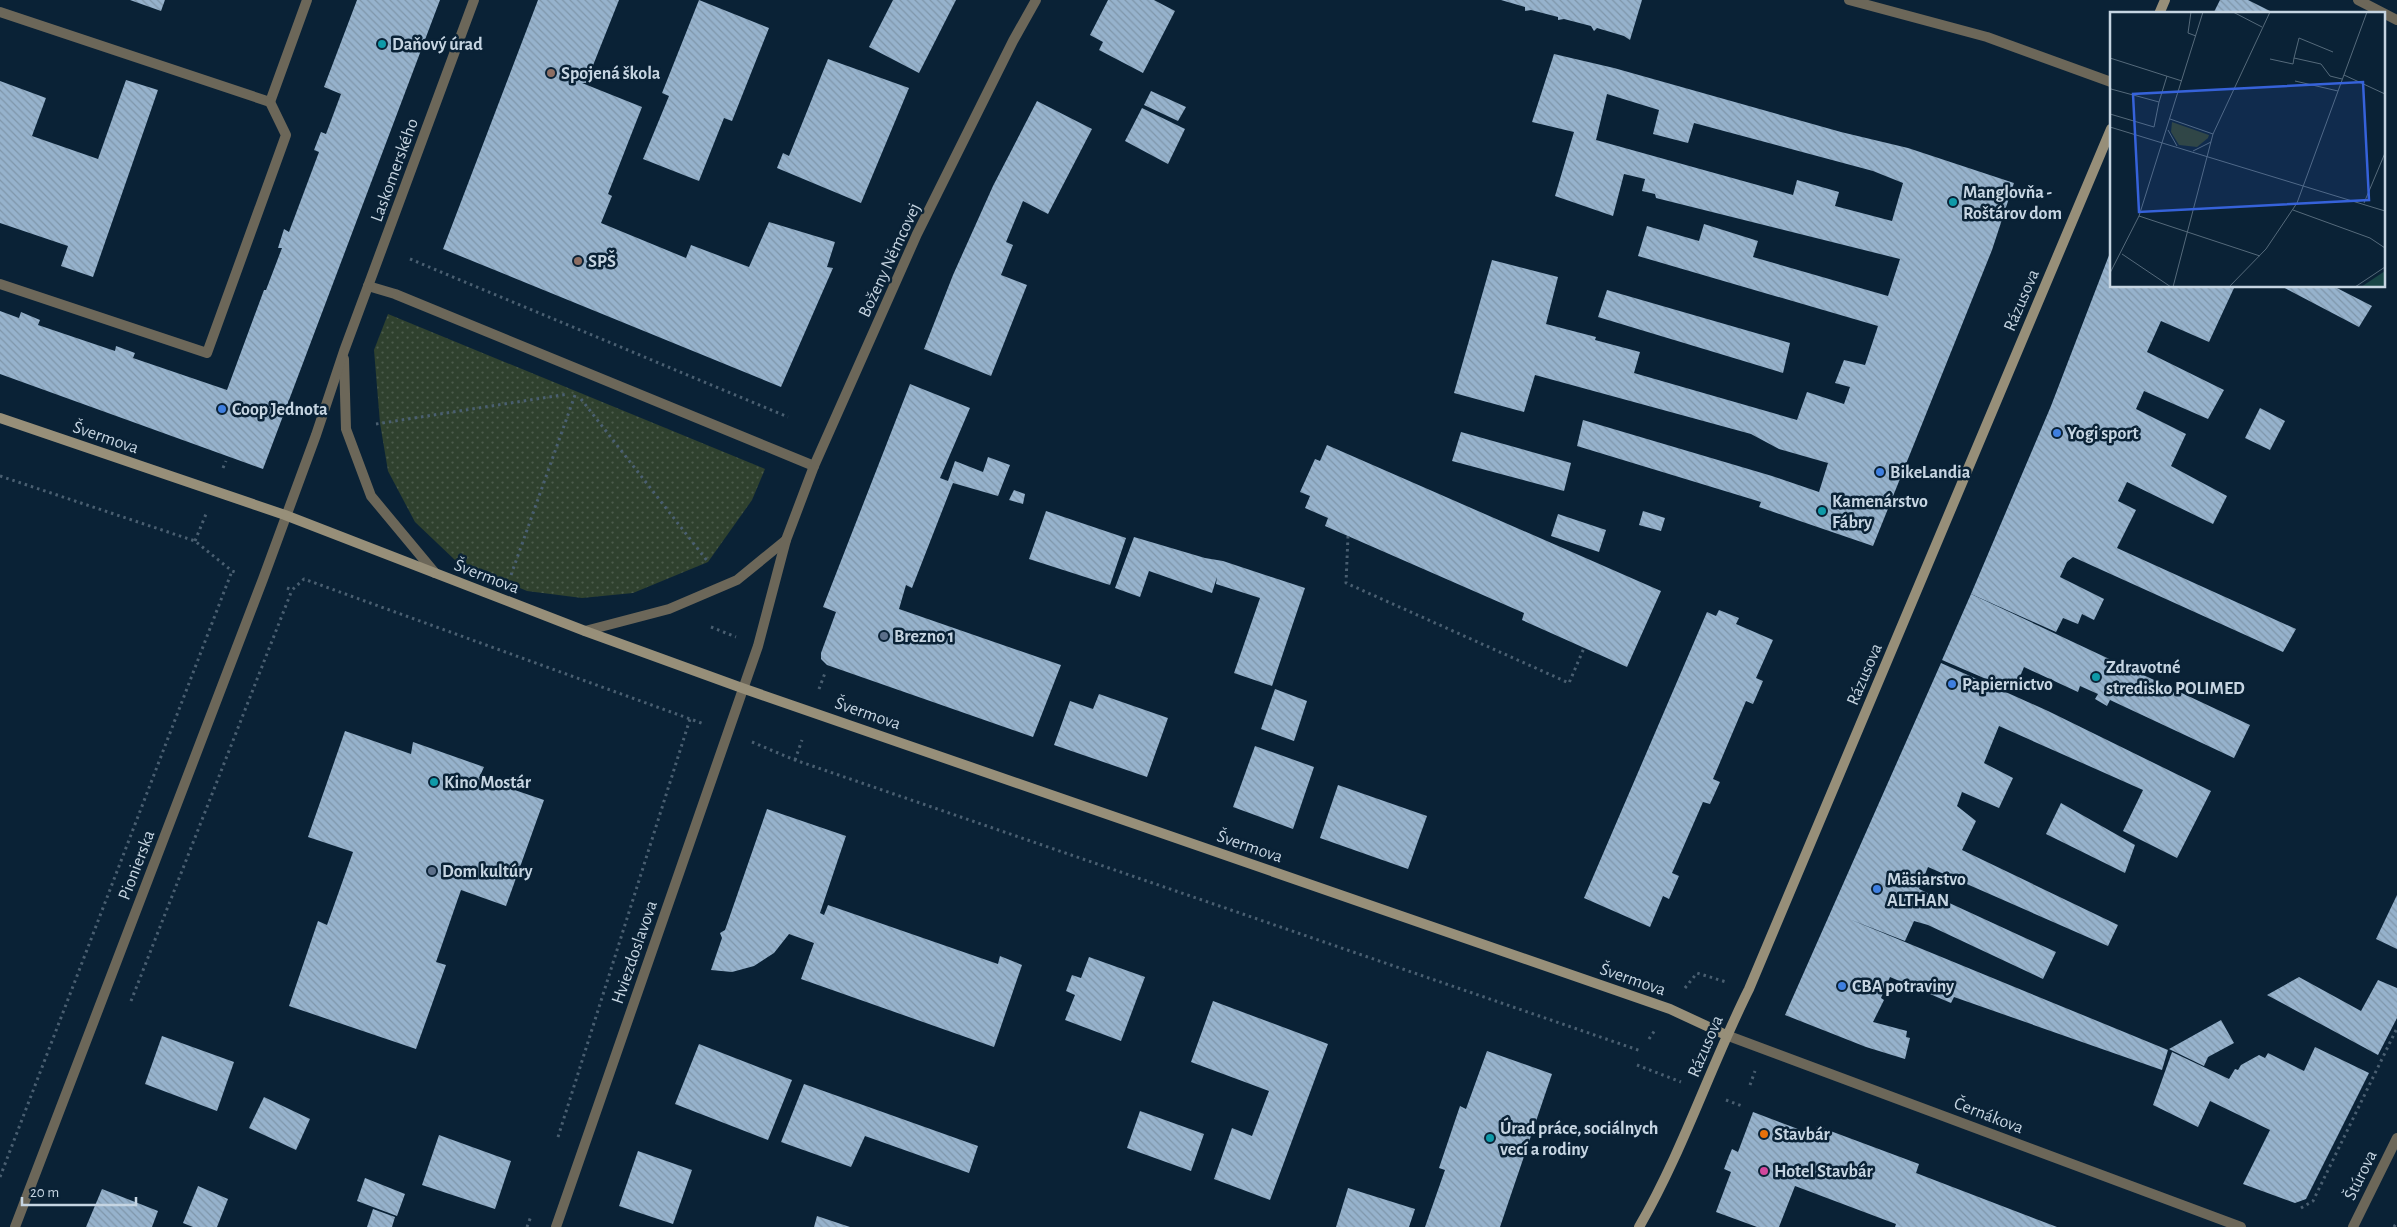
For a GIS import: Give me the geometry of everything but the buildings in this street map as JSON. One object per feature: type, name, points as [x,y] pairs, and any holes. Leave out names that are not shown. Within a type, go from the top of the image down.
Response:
[{"type":"street","points":[[270,102],[307,0]]},
{"type":"street","name":"Laskomerského","points":[[285,515],[316,436],[355,320],[474,0]]},
{"type":"street","name":"Boženy Němcovej","points":[[742,688],[758,646],[786,540],[814,466],[917,234],[1013,41],[1036,0]]},
{"type":"street","points":[[1849,0],[1987,37],[2110,82]]},
{"type":"street","points":[[2160,12],[2165,0]]},
{"type":"street","points":[[2358,0],[2381,12]]},
{"type":"street","points":[[0,12],[270,102],[286,135],[207,353],[0,284]]},
{"type":"street","points":[[2384,13],[2397,20]]},
{"type":"street","name":"Rázusova","points":[[1639,1227],[1686,1130],[1726,1034],[1748,989],[2110,131]]},
{"type":"street","points":[[368,286],[395,294],[814,466]]},
{"type":"street","name":"Laskomerského","points":[[344,351],[346,429],[371,496],[435,573]]},
{"type":"street","name":"Švermova","points":[[0,418],[285,515],[585,631],[742,688],[1670,1009],[1726,1034]]},
{"type":"street","name":"Pionierska","points":[[15,1227],[263,579],[285,515]]},
{"type":"street","points":[[585,631],[669,609],[737,580],[786,540]]},
{"type":"street","name":"Hviezdoslavova","points":[[556,1227],[742,688]]},
{"type":"street","name":"Černákova","points":[[1726,1034],[2241,1227]]},
{"type":"street","name":"Štúrova","points":[[2353,1227],[2397,1138]]},
{"type":"path","points":[[410,259],[788,417]]},
{"type":"path","points":[[376,424],[576,392]]},
{"type":"path","points":[[576,392],[708,562]]},
{"type":"path","points":[[508,583],[576,392]]},
{"type":"path","points":[[0,476],[195,541],[232,571],[263,579],[292,590]]},
{"type":"path","points":[[1348,536],[1346,583],[1570,683],[1584,648]]},
{"type":"path","points":[[0,1177],[232,571]]},
{"type":"path","points":[[130,1005],[292,590],[304,579],[728,733],[795,760],[1641,1051]]},
{"type":"path","points":[[711,627],[739,639]]},
{"type":"path","points":[[818,692],[825,673]]},
{"type":"path","points":[[558,1138],[690,719]]},
{"type":"path","points":[[795,760],[802,740]]},
{"type":"path","points":[[1681,993],[1697,973],[1715,978]]},
{"type":"path","points":[[2300,1208],[2313,1201],[2397,1028]]},
{"type":"path","points":[[1637,1065],[1655,1072]]},
{"type":"path","points":[[1726,1100],[1742,1106]]},
{"type":"path","points":[[527,1227],[533,1209]]},
{"type":"path","points":[[2394,1227],[2397,1222]]},
{"type":"green space","points":[[388,314],[765,469],[752,500],[708,562],[633,593],[582,598],[527,591],[456,561],[415,522],[388,471],[380,423],[374,350]]},
{"type":"place","name":"Daňový úrad","points":[[382,44]]},
{"type":"place","name":"Spojená škola","points":[[551,73]]},
{"type":"place","name":"Manglovňa - Roštárov dom","points":[[1953,202]]},
{"type":"place","name":"SPŠ","points":[[578,261]]},
{"type":"place","name":"Coop Jednota","points":[[222,409]]},
{"type":"place","name":"Yogi sport","points":[[2057,433]]},
{"type":"place","name":"BikeLandia","points":[[1880,472]]},
{"type":"place","name":"Kamenárstvo Fábry","points":[[1822,511]]},
{"type":"place","name":"Brezno 1","points":[[884,636]]},
{"type":"place","name":"Zdravotné stredisko POLIMED","points":[[2096,677]]},
{"type":"place","name":"Papiernictvo","points":[[1952,684]]},
{"type":"place","name":"Kino Mostár","points":[[434,782]]},
{"type":"place","name":"Dom kultúry","points":[[432,871]]},
{"type":"place","name":"Mäsiarstvo ALTHAN","points":[[1877,889]]},
{"type":"place","name":"CBA potraviny","points":[[1842,986]]},
{"type":"place","name":"Stavbár","points":[[1764,1134]]},
{"type":"place","name":"Úrad práce, sociálnych vecí a rodiny","points":[[1490,1138]]},
{"type":"place","name":"Hotel Stavbár","points":[[1764,1171]]}]
